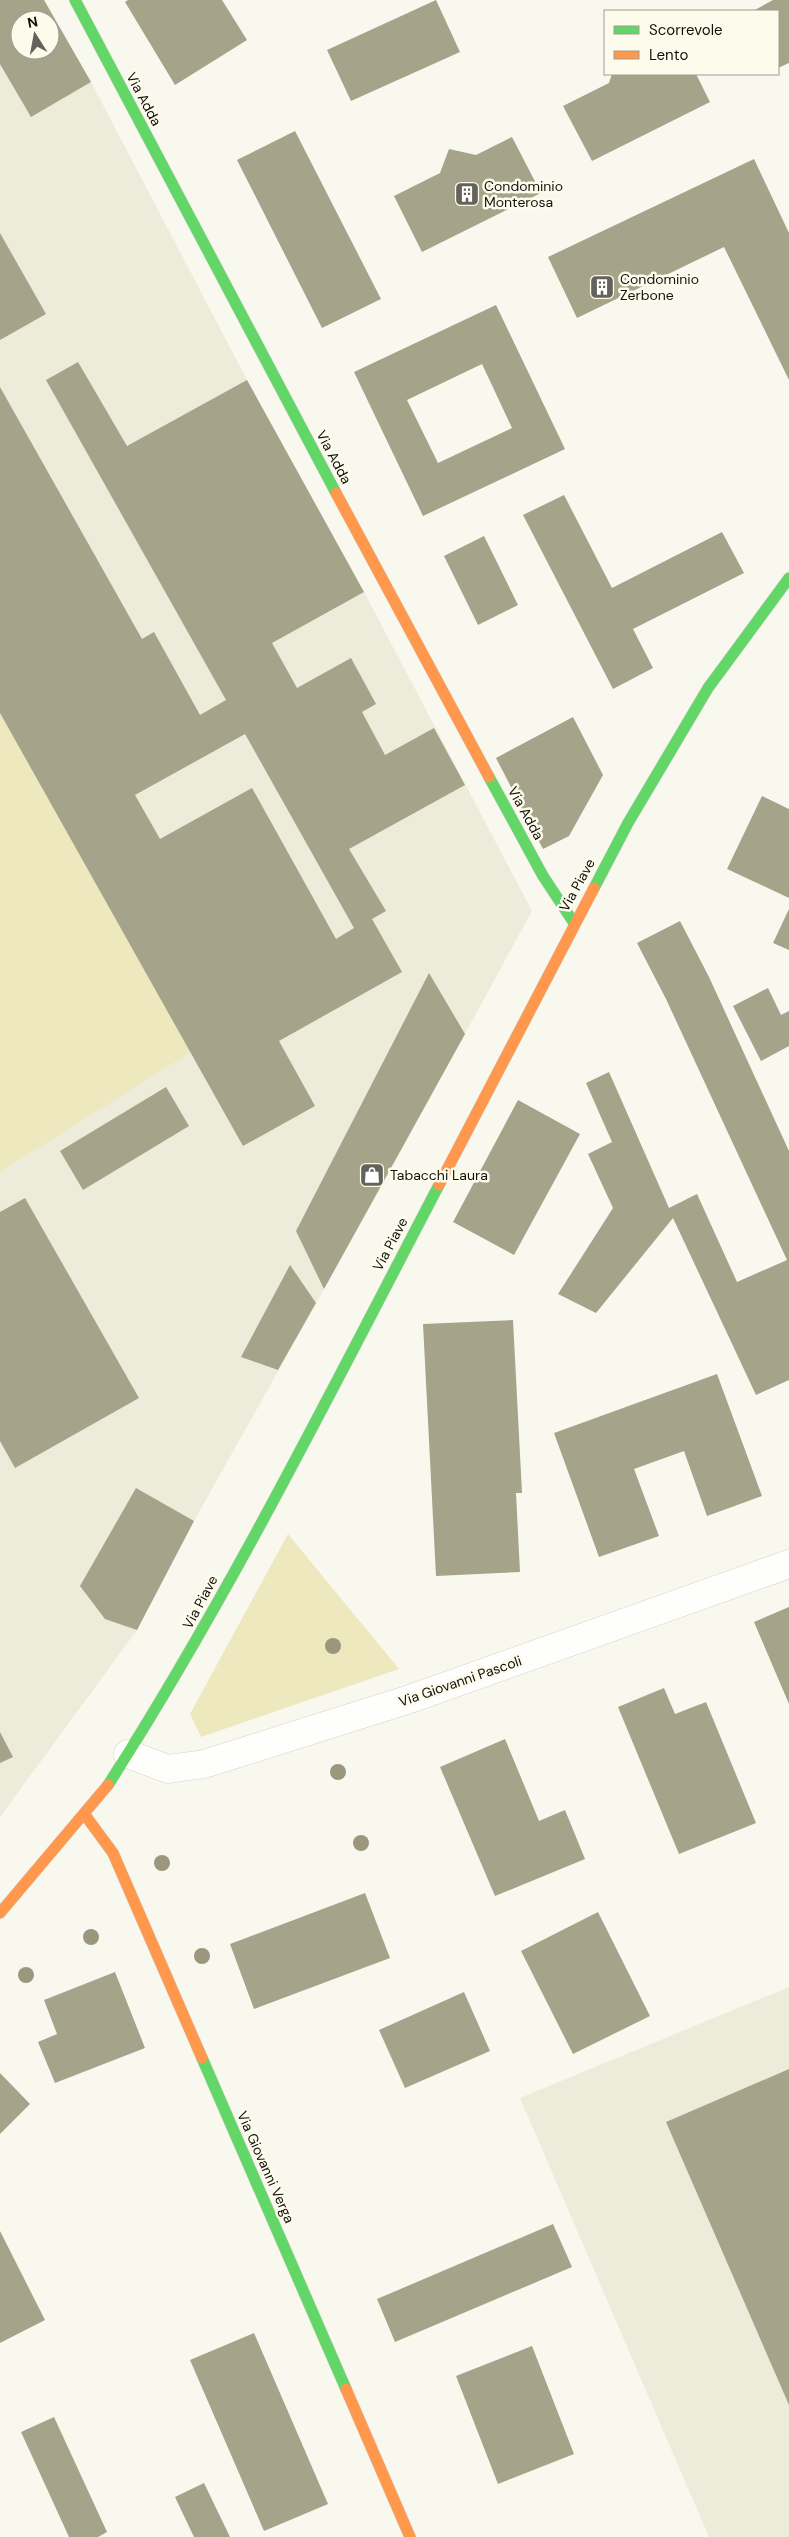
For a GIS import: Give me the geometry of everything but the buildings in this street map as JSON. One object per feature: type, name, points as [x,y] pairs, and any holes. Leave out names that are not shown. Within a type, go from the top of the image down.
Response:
[{"type":"street","name":"Via Adda","points":[[75,0],[394,603],[543,876],[574,923]]},
{"type":"street","name":"Via Piave","points":[[0,1913],[85,1815],[128,1754],[201,1633],[315,1422],[574,923],[685,724],[730,656],[789,578]]},
{"type":"street","name":"Via Giovanni Pascoli","points":[[128,1754],[168,1769],[204,1764],[410,1699],[789,1564]]},
{"type":"street","name":"Via Giovanni Verga","points":[[85,1815],[113,1853],[410,2537]]},
{"type":"shaded area","points":[[0,0],[44,0],[50,10],[10,10],[10,60],[60,60],[60,28],[91,82],[247,380],[364,592],[532,911],[383,1184],[194,1521],[137,1630],[0,1817],[0,1172],[190,1052],[0,713]]},
{"type":"shaded area","points":[[0,713],[191,1052],[0,1172]]},
{"type":"shaded area","points":[[288,1534],[399,1669],[201,1737],[190,1714]]},
{"type":"shaded area","points":[[789,1987],[789,2537],[709,2537],[520,2098]]},
{"type":"traffic: fast","points":[[75,0],[336,493]]},
{"type":"traffic: fast","points":[[594,888],[628,823],[708,688],[789,578]]},
{"type":"traffic: fast","points":[[489,777],[543,876],[574,923]]},
{"type":"traffic: fast","points":[[108,1785],[197,1639],[239,1564],[439,1185]]},
{"type":"traffic: fast","points":[[202,2058],[346,2389]]},
{"type":"traffic: slow","points":[[336,493],[489,777]]},
{"type":"traffic: slow","points":[[439,1185],[594,888]]},
{"type":"traffic: slow","points":[[0,1913],[108,1785]]},
{"type":"traffic: slow","points":[[85,1815],[113,1853],[202,2058]]},
{"type":"traffic: slow","points":[[346,2389],[410,2537]]},
{"type":"place","name":"Condominio Monterosa","points":[[467,194]]},
{"type":"place","name":"Condominio Zerbone","points":[[602,287]]},
{"type":"place","name":"Tabacchi Laura","points":[[372,1175]]}]
